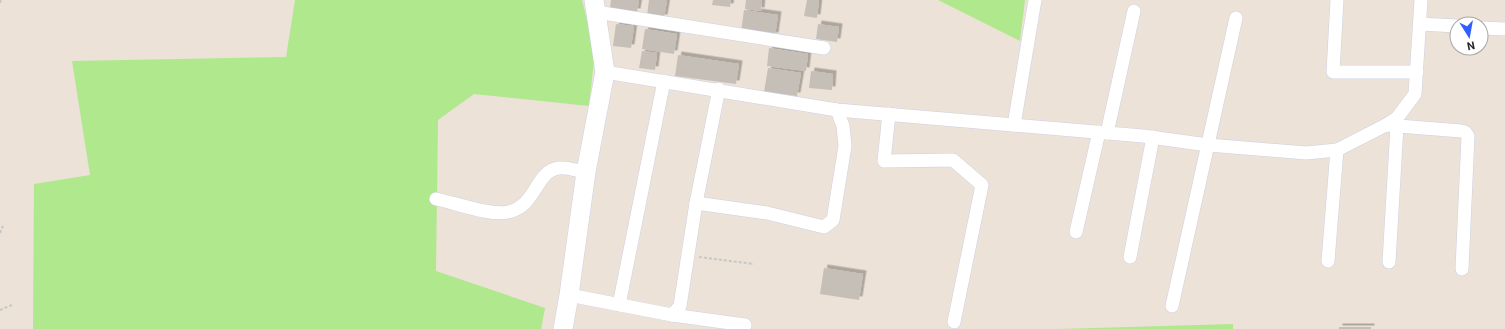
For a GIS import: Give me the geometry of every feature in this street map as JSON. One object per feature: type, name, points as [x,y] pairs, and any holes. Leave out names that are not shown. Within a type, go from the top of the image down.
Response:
[{"type":"street","points":[[1014,124],[1035,0]]},
{"type":"street","points":[[1337,0],[1333,72],[1417,72]]},
{"type":"street","points":[[1389,262],[1392,125],[1415,94],[1421,0]]},
{"type":"street","points":[[563,329],[586,172],[605,72],[595,6],[824,48]]},
{"type":"street","points":[[1076,232],[1134,11]]},
{"type":"street","points":[[1172,306],[1236,18]]},
{"type":"street","points":[[1420,24],[1449,26]]},
{"type":"street","points":[[1489,28],[1505,29]]},
{"type":"street","points":[[605,72],[837,110],[1014,124],[1154,137],[1208,145],[1306,153],[1337,150],[1392,125],[1461,130],[1468,136],[1462,269]]},
{"type":"street","points":[[619,304],[664,81]]},
{"type":"street","points":[[672,315],[680,306],[696,202],[719,90]]},
{"type":"street","points":[[696,202],[767,213],[824,227],[833,220],[845,146],[843,126],[837,110]]},
{"type":"street","points":[[889,114],[884,161],[953,160],[982,185],[954,322]]},
{"type":"street","points":[[1130,257],[1154,137]]},
{"type":"street","points":[[1328,261],[1337,150]]},
{"type":"street","points":[[436,199],[494,213],[508,212],[519,209],[530,200],[542,178],[549,172],[559,168],[586,172]]},
{"type":"street","points":[[569,295],[672,315],[745,325]]},
{"type":"path","points":[[0,233],[4,226]]},
{"type":"path","points":[[688,255],[754,264]]},
{"type":"path","points":[[0,310],[14,304]]},
{"type":"green space","points":[[295,0],[582,0],[595,52],[589,106],[474,94],[438,120],[436,271],[545,308],[541,329],[33,329],[34,184],[90,175],[72,61],[286,57]]},
{"type":"green space","points":[[938,0],[1025,0],[1020,41]]},
{"type":"green space","points":[[1233,324],[1233,329],[1058,329]]},
{"type":"building","points":[[611,0],[639,0],[637,12],[610,8]]},
{"type":"building","points":[[649,0],[667,0],[664,18],[647,16]]},
{"type":"building","points":[[713,0],[731,0],[730,7],[712,5]]},
{"type":"building","points":[[746,0],[762,0],[761,11],[745,9]]},
{"type":"building","points":[[807,0],[819,0],[817,18],[804,16]]},
{"type":"building","points":[[744,10],[778,15],[775,36],[741,32]]},
{"type":"building","points":[[616,24],[634,26],[631,48],[613,46]]},
{"type":"building","points":[[818,24],[839,27],[837,42],[816,39]]},
{"type":"building","points":[[645,29],[677,34],[674,54],[642,49]]},
{"type":"building","points":[[769,48],[808,54],[806,71],[767,66]]},
{"type":"building","points":[[642,51],[657,53],[655,70],[639,68]]},
{"type":"building","points":[[678,55],[739,64],[736,84],[675,76]]},
{"type":"building","points":[[768,68],[801,73],[797,96],[764,92]]},
{"type":"building","points":[[811,71],[833,74],[832,90],[809,88]]},
{"type":"building","points":[[824,268],[863,274],[859,300],[820,294]]},
{"type":"building","points":[[1339,327],[1371,327],[1371,329],[1339,329]]}]
